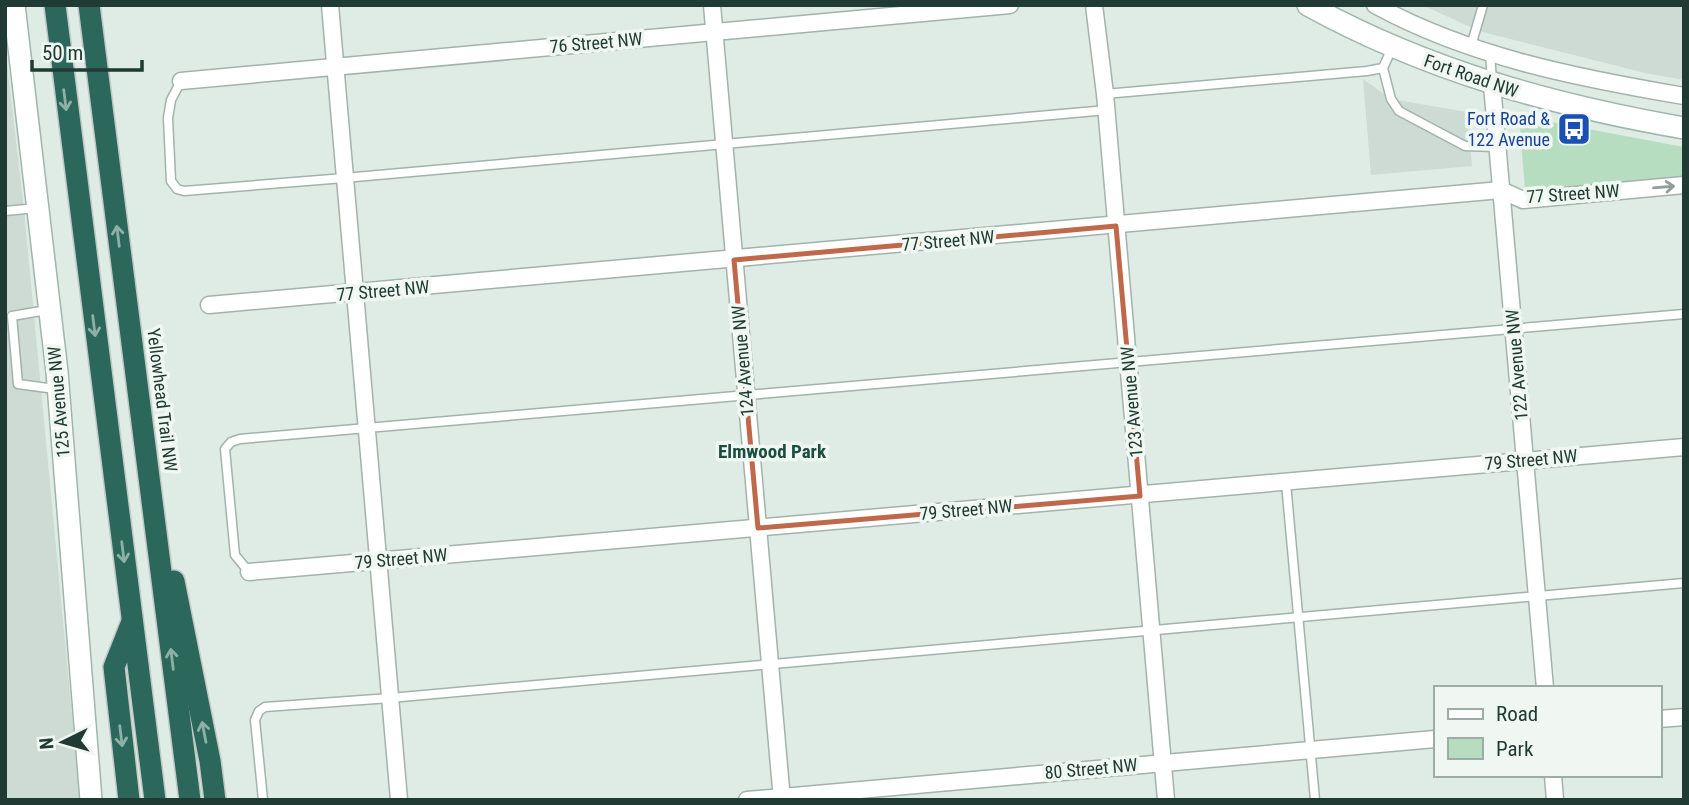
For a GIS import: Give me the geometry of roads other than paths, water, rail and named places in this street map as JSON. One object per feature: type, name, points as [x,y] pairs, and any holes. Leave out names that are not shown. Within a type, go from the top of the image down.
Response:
[{"type":"highway","points":[[52,5],[155,800]]},
{"type":"highway","name":"Yellowhead Trail NW","points":[[91,5],[190,800]]},
{"type":"highway","points":[[139,401],[215,800]]},
{"type":"highway","points":[[129,800],[114,667],[132,622]]},
{"type":"street","name":"125 Avenue NW","points":[[14,5],[58,389],[91,800]]},
{"type":"street","points":[[330,5],[399,800]]},
{"type":"street","name":"124 Avenue NW","points":[[712,5],[781,798]]},
{"type":"street","name":"76 Street NW","points":[[181,81],[1010,5]]},
{"type":"street","name":"123 Avenue NW","points":[[1094,5],[1106,102],[1166,800]]},
{"type":"street","name":"Fort Road NW","points":[[1308,5],[1428,62],[1492,85],[1588,110],[1684,128]]},
{"type":"street","points":[[1375,5],[1442,36],[1490,53],[1560,73],[1684,96]]},
{"type":"street","name":"122 Avenue NW","points":[[1492,85],[1545,686]]},
{"type":"street","name":"77 Street NW","points":[[209,305],[1501,190],[1522,200],[1684,186]]},
{"type":"street","name":"79 Street NW","points":[[249,572],[1684,447]]},
{"type":"street","points":[[1661,719],[1684,717]]},
{"type":"street","name":"80 Street NW","points":[[747,800],[1434,739]]},
{"type":"street","points":[[1553,777],[1555,800]]},
{"type":"lane","points":[[1471,46],[1483,5]]},
{"type":"lane","points":[[1392,46],[1383,68],[1391,99],[1399,111],[1465,146],[1497,147]]},
{"type":"lane","points":[[1490,53],[1492,85]]},
{"type":"lane","points":[[181,81],[171,100],[168,118],[171,181],[177,189],[184,191],[724,145],[1383,68]]},
{"type":"lane","points":[[5,211],[38,208]]},
{"type":"lane","points":[[50,310],[8,316],[19,384],[58,389]]},
{"type":"lane","points":[[249,572],[235,555],[225,449],[231,442],[240,439],[1684,314]]},
{"type":"lane","points":[[1286,482],[1315,800]]},
{"type":"lane","points":[[263,800],[255,720],[259,711],[265,707],[1684,583]]},
{"type":"place","name":"Fort Road & 122 Avenue","points":[[1574,129]]},
{"type":"district","name":"Elmwood Park","points":[[772,451]]}]
